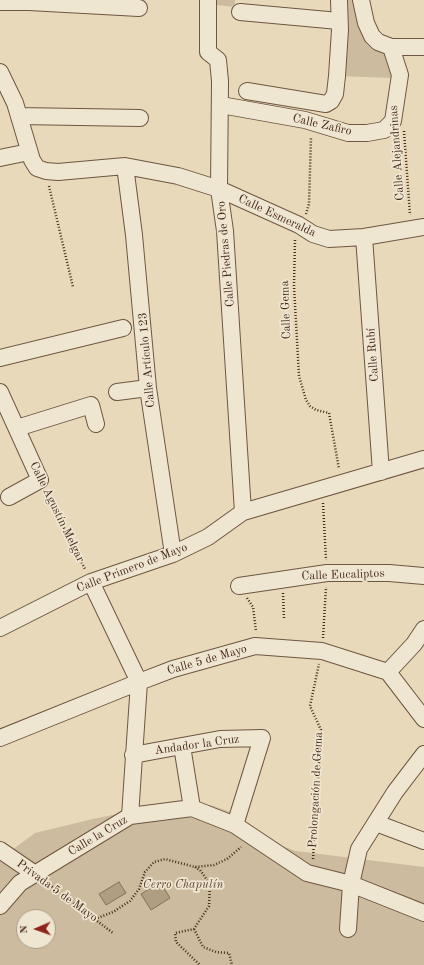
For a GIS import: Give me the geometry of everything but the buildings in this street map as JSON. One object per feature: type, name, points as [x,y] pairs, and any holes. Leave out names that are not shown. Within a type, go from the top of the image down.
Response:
[{"type":"street","name":"Calle Piedras de Oro","points":[[208,0],[208,52],[218,60],[221,105],[219,189],[223,210],[227,259],[243,512]]},
{"type":"street","points":[[247,91],[326,104],[331,101],[334,94],[337,76],[339,0]]},
{"type":"street","points":[[361,0],[366,23],[372,36],[378,42],[392,47],[424,47]]},
{"type":"street","points":[[0,2],[139,8]]},
{"type":"street","points":[[240,12],[339,21]]},
{"type":"street","name":"Calle Zafiro","points":[[221,105],[263,112],[348,132],[367,133],[384,130],[393,121],[400,76],[392,47]]},
{"type":"street","points":[[0,72],[15,103],[29,152],[37,168],[46,171]]},
{"type":"street","points":[[19,116],[140,118]]},
{"type":"street","points":[[0,158],[29,152]]},
{"type":"street","name":"Calle Esmeralda","points":[[46,171],[58,172],[125,166],[178,176],[219,189],[300,226],[313,234],[329,239],[364,237],[418,228]]},
{"type":"street","name":"Calle Artículo 123","points":[[125,166],[134,235],[148,388],[173,554]]},
{"type":"street","name":"Calle Rubí","points":[[364,237],[381,472]]},
{"type":"street","points":[[0,358],[123,328]]},
{"type":"street","points":[[117,392],[148,388]]},
{"type":"street","name":"Calle Agustín Melgar","points":[[0,392],[40,480]]},
{"type":"street","points":[[17,428],[91,405],[96,424]]},
{"type":"street","name":"Calle Primero de Mayo","points":[[0,625],[91,582],[173,554],[208,537],[243,512],[424,459]]},
{"type":"street","points":[[9,497],[40,480]]},
{"type":"street","name":"Calle Eucaliptos","points":[[239,586],[327,573],[389,573],[424,576]]},
{"type":"street","points":[[91,582],[139,682],[130,816]]},
{"type":"street","points":[[424,629],[414,644],[388,672],[424,719]]},
{"type":"street","name":"Calle 5 de Mayo","points":[[0,738],[173,669],[255,646],[322,651],[388,672]]},
{"type":"street","name":"Andador la Cruz","points":[[133,755],[220,739],[262,738],[240,829]]},
{"type":"street","points":[[182,746],[192,808]]},
{"type":"street","points":[[348,929],[351,884],[359,849],[395,792],[424,754]]},
{"type":"street","name":"Calle la Cruz","points":[[0,906],[20,883],[130,816],[192,808],[240,829]]},
{"type":"street","points":[[376,823],[424,841]]},
{"type":"street","points":[[240,829],[307,873],[351,884],[424,913]]},
{"type":"street","name":"Privada 5 de Mayo","points":[[0,850],[35,874]]},
{"type":"path","name":"Calle Gema","points":[[312,123],[309,204],[305,219],[295,238],[294,286],[299,376],[306,400],[310,406],[316,410],[329,413],[341,483]]},
{"type":"path","name":"Calle Alejandrinas","points":[[404,130],[418,228]]},
{"type":"path","points":[[46,171],[73,287]]},
{"type":"path","name":"Calle Agustín Melgar","points":[[40,480],[91,582]]},
{"type":"path","name":"Prolongación de Gema","points":[[312,874],[322,730],[310,706],[322,651],[327,573],[322,489]]},
{"type":"path","points":[[282,579],[284,619]]},
{"type":"path","points":[[239,586],[253,607],[256,631],[255,646]]},
{"type":"path","points":[[95,919],[114,912],[130,901],[139,889],[145,872],[154,862],[165,859],[195,866],[214,865],[227,859],[240,849],[240,829]]},
{"type":"path","points":[[195,866],[200,870],[210,884],[209,906],[194,929],[175,933],[176,942],[200,965]]},
{"type":"path","name":"Privada 5 de Mayo","points":[[35,874],[113,933]]},
{"type":"path","points":[[194,929],[203,947],[216,952],[230,953],[232,965]]},
{"type":"green space","points":[[208,0],[235,0],[235,7],[208,4]]},
{"type":"green space","points":[[344,0],[361,0],[384,50],[393,78],[337,76]]},
{"type":"green space","name":"Cerro Chapulín","points":[[161,805],[210,805],[234,813],[268,841],[296,851],[424,867],[424,965],[0,965],[0,859],[35,833]]},
{"type":"shaded area","points":[[119,882],[126,893],[106,905],[99,894]]},
{"type":"shaded area","points":[[160,882],[170,898],[151,910],[141,894]]}]
